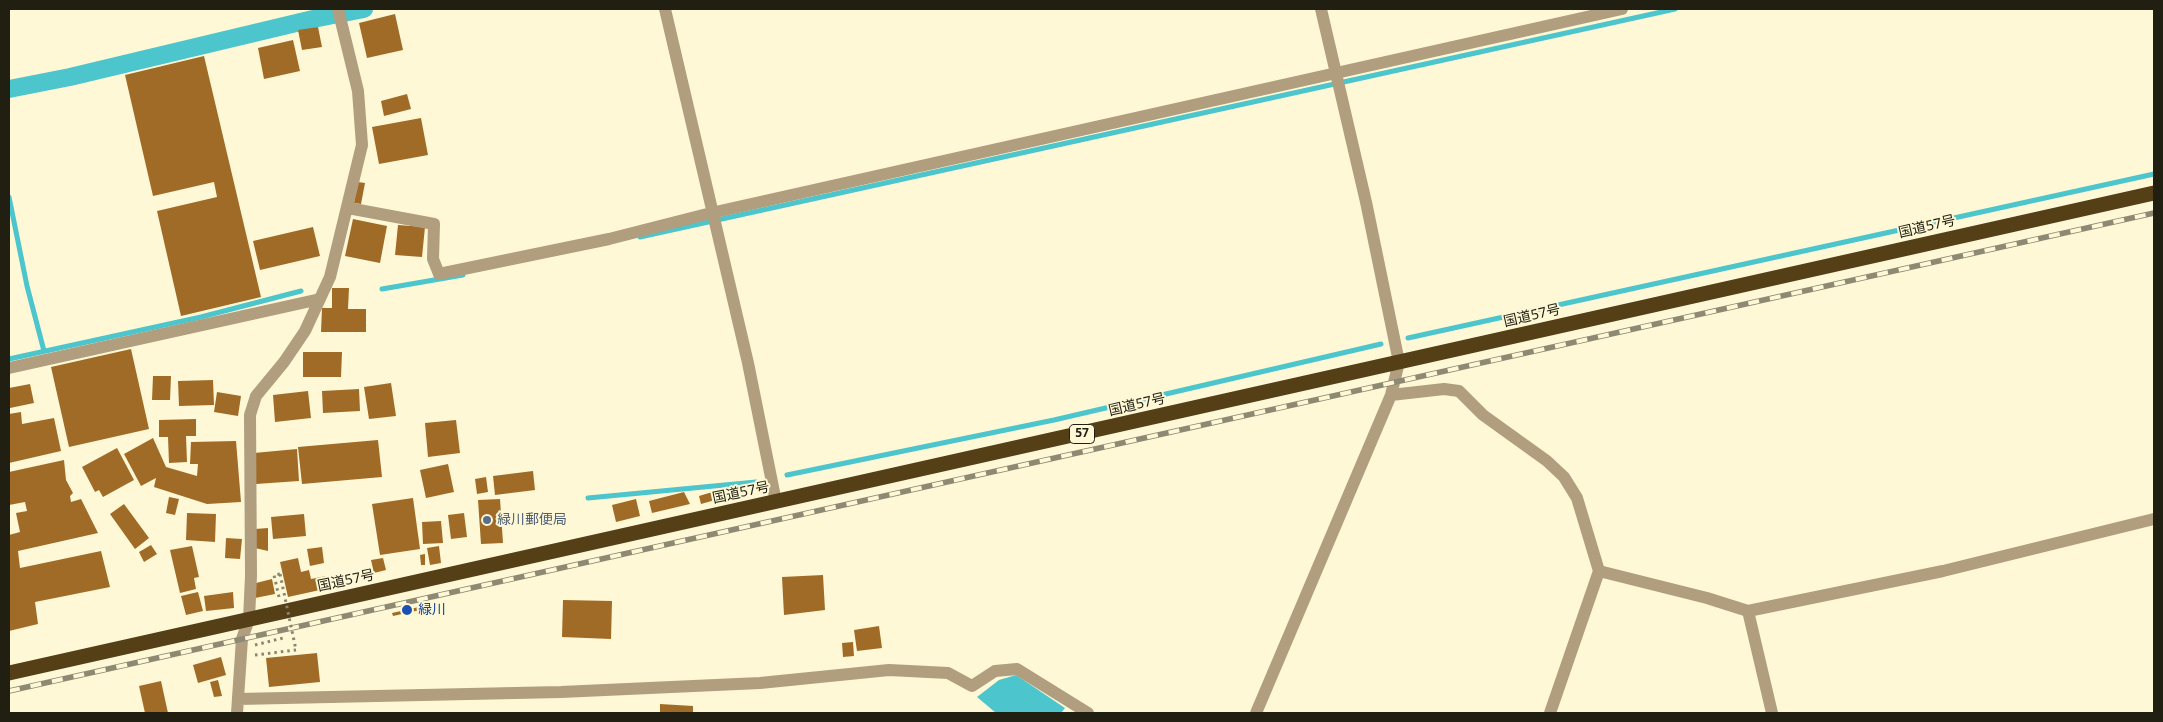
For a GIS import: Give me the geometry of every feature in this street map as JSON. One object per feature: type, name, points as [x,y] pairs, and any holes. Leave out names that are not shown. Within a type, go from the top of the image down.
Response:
[{"type":"highway","name":"国道57号","points":[[9,673],[2154,193]]},
{"type":"street","points":[[237,713],[242,648],[249,619],[252,496],[250,415],[256,396],[284,362],[305,331],[330,277],[362,145],[358,91],[338,9]]},
{"type":"street","points":[[665,9],[711,213],[748,363],[776,502]]},
{"type":"street","points":[[1256,713],[1390,396],[1399,362],[1366,202],[1321,9]]},
{"type":"street","points":[[348,208],[434,224],[433,259],[438,274],[609,238],[711,213],[1622,9]]},
{"type":"street","points":[[9,368],[270,308],[320,299]]},
{"type":"street","points":[[1390,396],[1444,389],[1459,391],[1483,414],[1547,461],[1564,477],[1577,498],[1599,571],[1550,713]]},
{"type":"street","points":[[1599,571],[1707,598],[1748,611],[1943,571],[2154,519]]},
{"type":"street","points":[[1748,611],[1772,713]]},
{"type":"street","points":[[238,699],[570,692],[760,683],[889,670],[948,673],[972,686],[995,671],[1017,669],[1088,713]]},
{"type":"path","points":[[255,656],[296,650],[280,574],[274,575],[278,593]]},
{"type":"path","points":[[242,648],[283,638]]},
{"type":"water","points":[[1016,675],[1065,708],[1061,713],[996,713],[977,697],[999,680]]},
{"type":"building","points":[[395,14],[403,50],[367,58],[359,23]]},
{"type":"building","points":[[318,27],[322,47],[302,50],[298,30]]},
{"type":"building","points":[[293,40],[300,71],[264,79],[258,48]]},
{"type":"building","points":[[204,56],[261,297],[181,316],[157,211],[217,197],[214,182],[153,196],[125,75]]},
{"type":"building","points":[[407,94],[411,109],[384,116],[381,101]]},
{"type":"building","points":[[421,118],[428,155],[379,164],[372,127]]},
{"type":"building","points":[[358,182],[365,183],[361,204],[354,203]]},
{"type":"building","points":[[353,219],[387,226],[380,263],[345,256]]},
{"type":"building","points":[[398,225],[425,227],[422,257],[395,255]]},
{"type":"building","points":[[313,227],[320,256],[260,270],[253,241]]},
{"type":"building","points":[[332,288],[349,288],[348,309],[366,309],[366,332],[321,332],[322,308],[332,308]]},
{"type":"building","points":[[131,349],[149,429],[69,447],[51,367]]},
{"type":"building","points":[[303,352],[342,352],[341,377],[303,377]]},
{"type":"building","points":[[153,376],[171,376],[170,400],[152,400]]},
{"type":"building","points":[[213,380],[214,405],[179,406],[178,381]]},
{"type":"building","points":[[391,383],[396,416],[369,419],[364,387]]},
{"type":"building","points":[[30,384],[34,403],[10,408],[9,388]]},
{"type":"building","points":[[359,389],[360,411],[323,413],[322,391]]},
{"type":"building","points":[[308,391],[311,418],[275,422],[273,395]]},
{"type":"building","points":[[217,392],[241,396],[238,416],[214,412]]},
{"type":"building","points":[[21,412],[22,424],[54,418],[61,451],[9,463],[9,414]]},
{"type":"building","points":[[196,419],[196,436],[186,436],[187,462],[169,463],[168,437],[159,437],[159,420]]},
{"type":"building","points":[[456,420],[460,453],[428,457],[425,423]]},
{"type":"building","points":[[153,438],[166,467],[197,476],[198,464],[190,464],[191,442],[236,441],[241,502],[207,504],[154,487],[156,478],[141,486],[124,454]]},
{"type":"building","points":[[378,440],[382,477],[302,484],[298,447]]},
{"type":"building","points":[[117,448],[134,480],[103,497],[99,490],[95,492],[82,467]]},
{"type":"building","points":[[297,449],[299,481],[256,484],[254,453]]},
{"type":"building","points":[[64,460],[66,480],[73,493],[70,496],[71,502],[81,499],[98,533],[18,551],[20,568],[101,551],[110,587],[35,602],[38,624],[9,631],[9,535],[20,532],[16,513],[27,511],[25,502],[9,505],[9,472]]},
{"type":"building","points":[[448,464],[454,492],[426,498],[420,470]]},
{"type":"building","points":[[533,471],[535,490],[495,495],[493,476]]},
{"type":"building","points":[[486,477],[488,492],[477,494],[475,479]]},
{"type":"building","points":[[719,490],[722,498],[701,504],[699,496]]},
{"type":"building","points":[[684,492],[690,504],[652,513],[649,501]]},
{"type":"building","points":[[169,497],[179,499],[175,515],[166,513]]},
{"type":"building","points":[[413,498],[420,549],[380,555],[372,504]]},
{"type":"building","points":[[500,499],[503,543],[481,544],[478,500]]},
{"type":"building","points":[[636,499],[640,516],[616,522],[612,505]]},
{"type":"building","points":[[124,504],[149,538],[135,549],[110,514]]},
{"type":"building","points":[[187,513],[216,514],[215,542],[186,540]]},
{"type":"building","points":[[464,513],[467,537],[451,539],[448,515]]},
{"type":"building","points":[[304,514],[306,536],[273,539],[271,517]]},
{"type":"building","points":[[441,521],[443,543],[423,544],[422,522]]},
{"type":"building","points":[[268,528],[268,551],[255,548],[255,529]]},
{"type":"building","points":[[226,538],[242,539],[240,559],[225,558]]},
{"type":"building","points":[[151,545],[157,554],[144,562],[139,552]]},
{"type":"building","points":[[192,546],[199,577],[194,578],[196,589],[180,593],[170,550]]},
{"type":"building","points":[[439,546],[441,563],[430,565],[427,548]]},
{"type":"building","points":[[322,547],[324,563],[310,566],[307,549]]},
{"type":"building","points":[[425,554],[425,565],[421,565],[420,555]]},
{"type":"building","points":[[298,558],[301,572],[309,570],[311,579],[326,576],[329,588],[288,597],[280,562]]},
{"type":"building","points":[[383,558],[386,570],[374,573],[371,560]]},
{"type":"building","points":[[823,575],[825,610],[784,615],[782,577]]},
{"type":"building","points":[[272,579],[275,594],[255,598],[252,584]]},
{"type":"building","points":[[198,592],[203,611],[186,615],[181,596]]},
{"type":"building","points":[[233,592],[234,608],[206,611],[204,596]]},
{"type":"building","points":[[563,600],[612,601],[611,639],[562,637]]},
{"type":"building","points":[[419,607],[420,610],[393,616],[392,613]]},
{"type":"building","points":[[879,626],[882,648],[857,651],[854,630]]},
{"type":"building","points":[[853,642],[854,656],[843,657],[842,643]]},
{"type":"building","points":[[317,653],[320,682],[269,687],[266,658]]},
{"type":"building","points":[[221,657],[226,675],[198,683],[193,665]]},
{"type":"building","points":[[218,680],[222,696],[214,697],[210,682]]},
{"type":"building","points":[[161,681],[168,713],[145,713],[139,686]]},
{"type":"building","points":[[660,704],[693,706],[693,713],[660,713]]},
{"type":"waterway","points":[[9,89],[70,77],[313,19],[364,9]]},
{"type":"waterway","points":[[640,237],[1675,9]]},
{"type":"waterway","points":[[1408,338],[2154,174]]},
{"type":"waterway","points":[[9,197],[27,286],[44,351]]},
{"type":"waterway","points":[[382,289],[463,275]]},
{"type":"waterway","points":[[9,359],[201,317],[301,291]]},
{"type":"waterway","points":[[787,475],[1054,420],[1381,344]]},
{"type":"waterway","points":[[588,498],[756,482]]},
{"type":"railway","points":[[9,691],[2154,213]]},
{"type":"place","name":"緑川郵便局","points":[[487,520]]},
{"type":"place","name":"緑川","points":[[407,610]]}]
